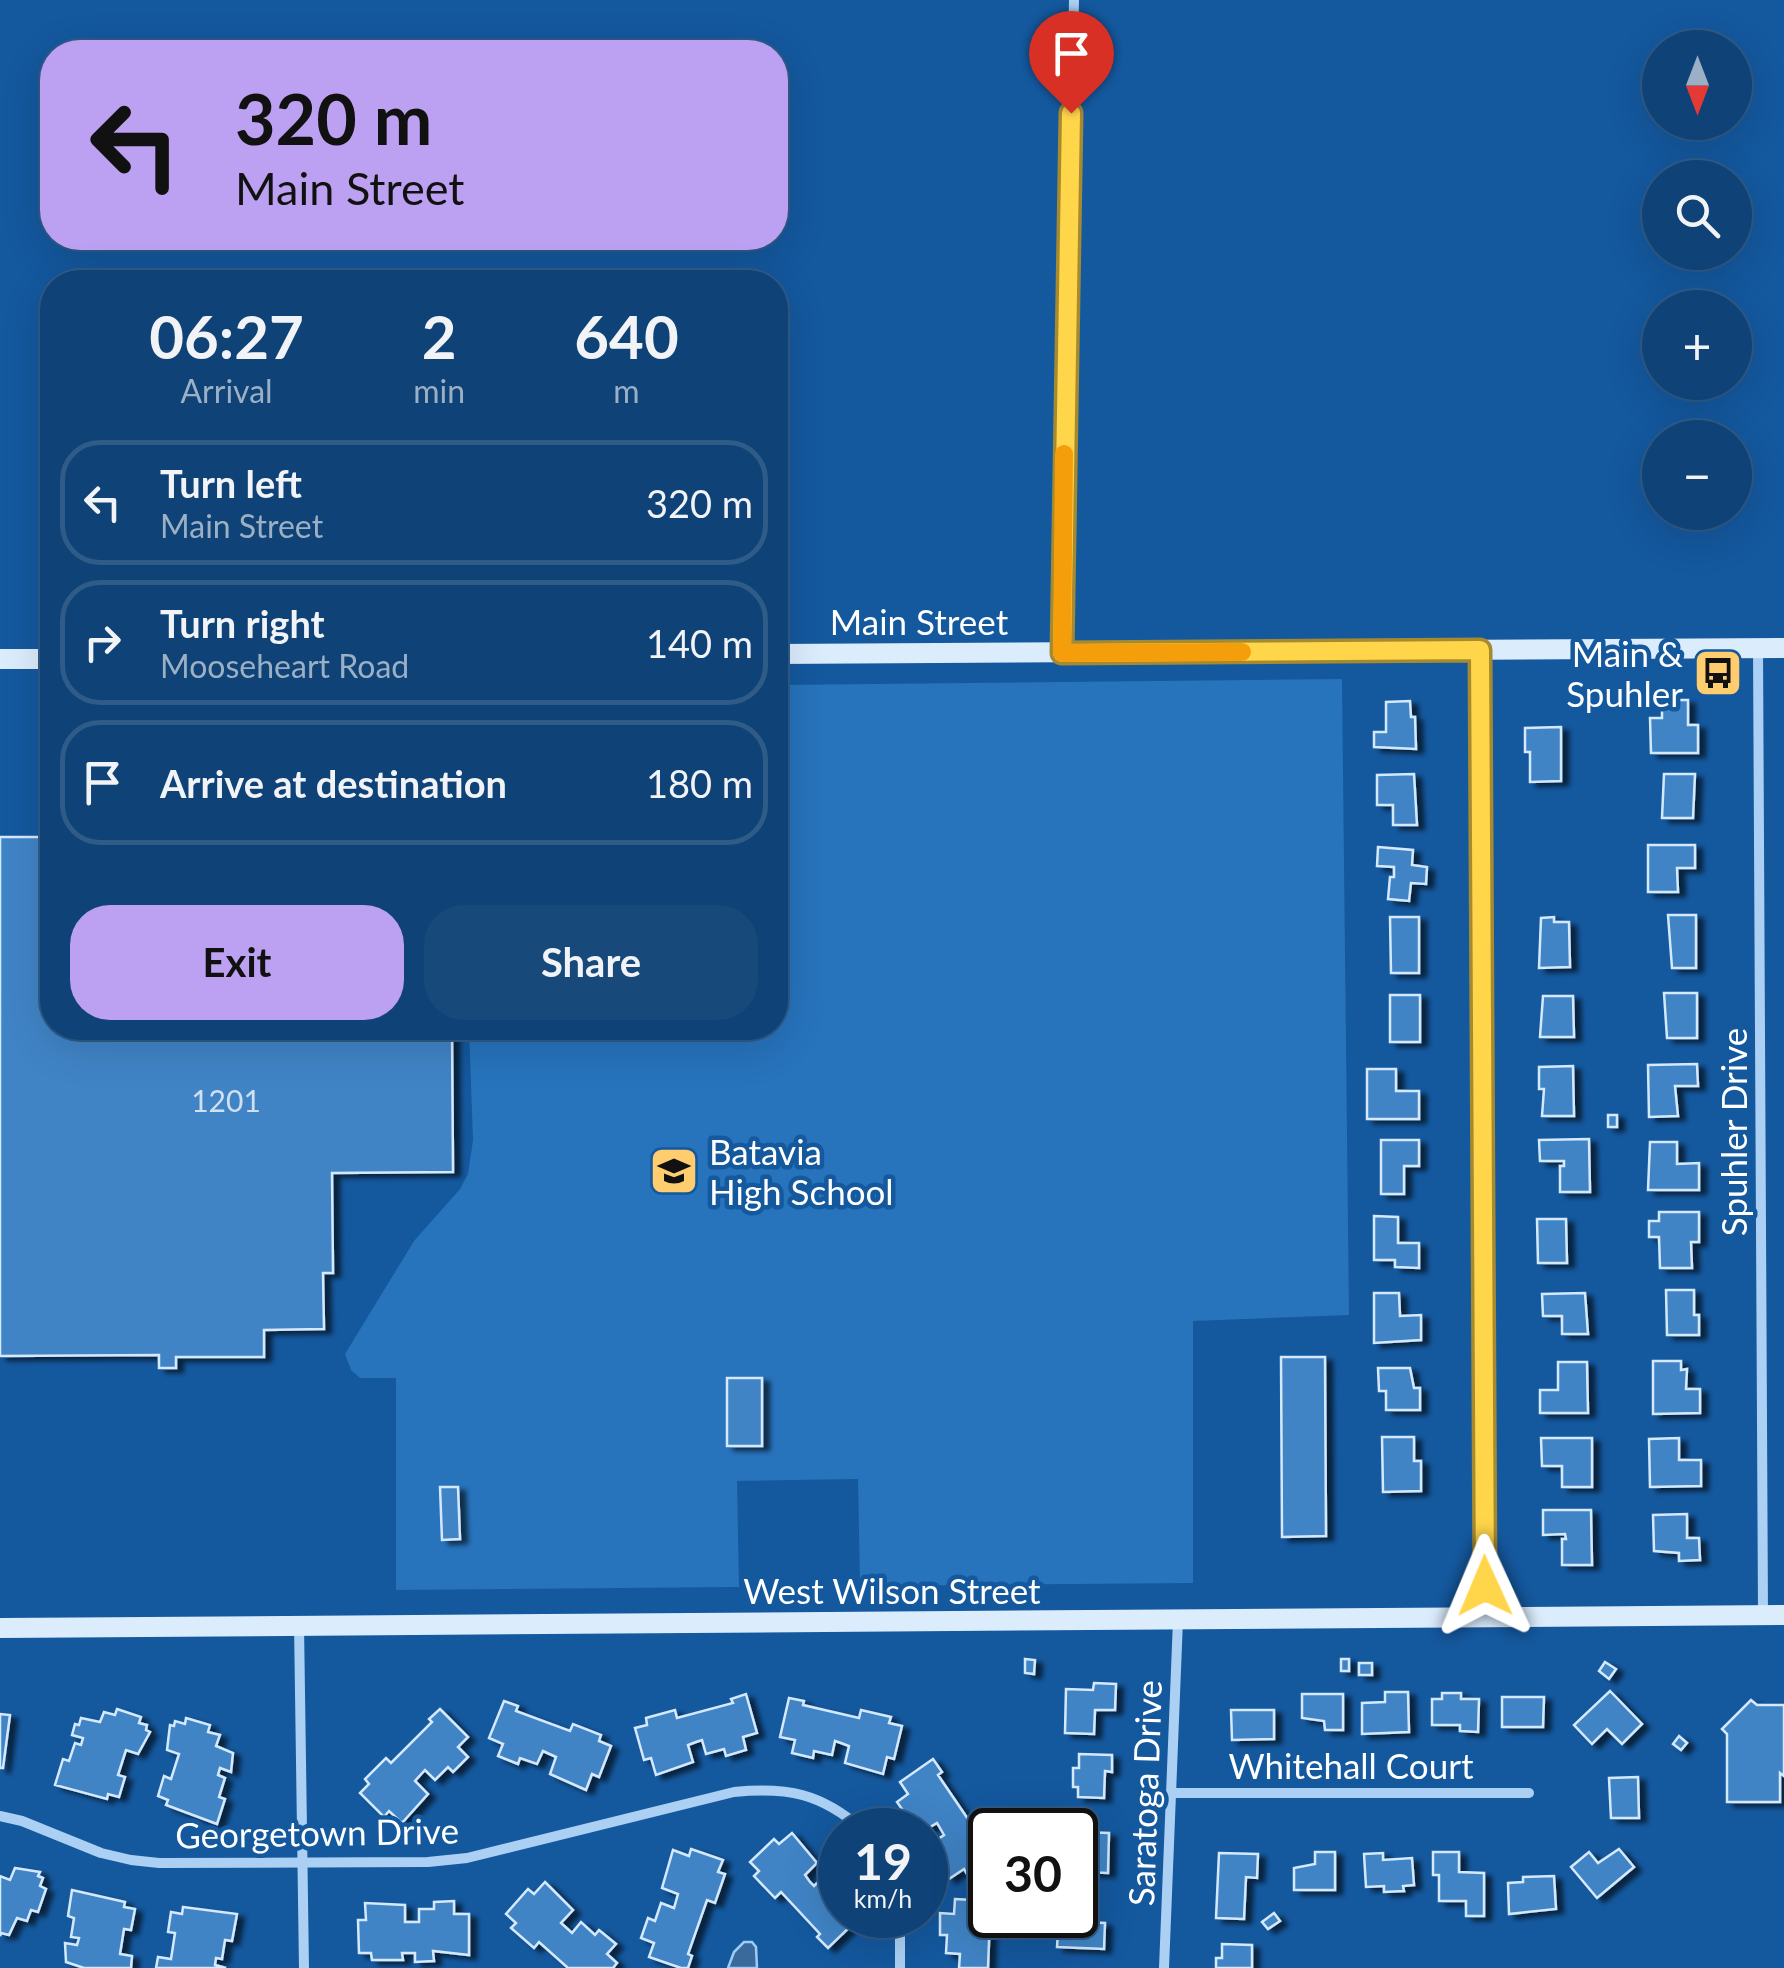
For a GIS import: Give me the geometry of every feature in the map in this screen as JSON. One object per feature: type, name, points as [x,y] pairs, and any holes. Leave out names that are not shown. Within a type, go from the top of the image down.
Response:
[{"type":"main road","name":"Main Street","points":[[788,654],[1784,648]]},
{"type":"main road","points":[[0,659],[40,658]]},
{"type":"main road","name":"West Wilson Street","points":[[0,1628],[1774,1616]]},
{"type":"street","points":[[1062,653],[1074,0]]},
{"type":"street","name":"Spuhler Drive","points":[[1758,648],[1774,1616]]},
{"type":"street","points":[[1480,650],[1485,1618]]},
{"type":"street","name":"Saratoga Drive","points":[[1164,1968],[1178,1620]]},
{"type":"street","points":[[299,1624],[304,1968]]},
{"type":"street","name":"Georgetown Drive","points":[[0,1816],[131,1860],[428,1862],[467,1858],[734,1792],[772,1789],[810,1796],[837,1808]]},
{"type":"street","name":"Whitehall Court","points":[[1172,1793],[1530,1793]]},
{"type":"street","points":[[900,1938],[900,1968]]},
{"type":"shaded area","name":"Batavia High School","points":[[1342,679],[1349,1315],[1193,1321],[1193,1583],[860,1586],[858,1479],[737,1481],[739,1587],[396,1590],[396,1378],[360,1378],[351,1370],[345,1354],[414,1241],[460,1189],[468,1174],[473,1140],[469,1040],[788,1040],[788,685]]},
{"type":"shaded area","points":[[744,1942],[752,1942],[756,1947],[757,1968],[728,1968],[734,1952]]},
{"type":"building","points":[[1662,700],[1688,700],[1688,725],[1698,725],[1698,753],[1651,753],[1650,718],[1662,718]]},
{"type":"building","points":[[1410,701],[1416,749],[1374,747],[1374,732],[1386,732],[1386,702]]},
{"type":"building","points":[[1561,727],[1561,781],[1530,782],[1525,728]]},
{"type":"building","points":[[1414,774],[1417,825],[1393,825],[1393,805],[1377,805],[1377,775]]},
{"type":"building","points":[[1664,774],[1695,774],[1693,818],[1662,818]]},
{"type":"building","points":[[0,837],[40,837],[40,1040],[452,1040],[453,1172],[332,1173],[333,1273],[323,1273],[324,1329],[264,1330],[264,1357],[176,1357],[176,1368],[159,1368],[159,1355],[0,1356]]},
{"type":"building","points":[[1648,845],[1695,845],[1695,868],[1677,868],[1678,892],[1648,892]]},
{"type":"building","points":[[1378,847],[1413,850],[1412,865],[1427,867],[1426,884],[1411,883],[1409,901],[1388,899],[1394,867],[1377,866]]},
{"type":"building","points":[[1668,915],[1696,915],[1696,968],[1672,968]]},
{"type":"building","points":[[1390,917],[1419,917],[1419,973],[1391,973]]},
{"type":"building","points":[[1554,917],[1554,922],[1569,922],[1570,967],[1539,968],[1541,918]]},
{"type":"building","points":[[1664,993],[1697,993],[1697,1038],[1667,1038]]},
{"type":"building","points":[[1390,995],[1420,995],[1420,1042],[1390,1042]]},
{"type":"building","points":[[1543,996],[1573,996],[1574,1037],[1540,1037]]},
{"type":"building","points":[[1697,1064],[1698,1086],[1675,1086],[1678,1116],[1649,1117],[1648,1065]]},
{"type":"building","points":[[1573,1066],[1574,1116],[1542,1116],[1544,1089],[1539,1089],[1539,1067]]},
{"type":"building","points":[[1367,1069],[1396,1069],[1396,1091],[1419,1091],[1419,1119],[1367,1119]]},
{"type":"building","points":[[1608,1115],[1617,1115],[1617,1127],[1608,1127]]},
{"type":"building","points":[[1589,1139],[1590,1192],[1560,1192],[1560,1166],[1564,1166],[1564,1161],[1540,1161],[1539,1140]]},
{"type":"building","points":[[1381,1140],[1419,1140],[1419,1166],[1404,1166],[1404,1194],[1381,1194]]},
{"type":"building","points":[[1650,1142],[1677,1142],[1677,1164],[1699,1163],[1699,1190],[1648,1190]]},
{"type":"building","points":[[1659,1212],[1699,1212],[1699,1242],[1691,1242],[1692,1268],[1660,1268],[1659,1237],[1649,1237],[1649,1221],[1659,1221]]},
{"type":"building","points":[[1374,1216],[1398,1217],[1398,1243],[1419,1243],[1419,1268],[1395,1267],[1395,1260],[1374,1260]]},
{"type":"building","points":[[1537,1219],[1566,1219],[1567,1263],[1538,1263]]},
{"type":"building","points":[[1666,1290],[1694,1290],[1699,1335],[1667,1335]]},
{"type":"building","points":[[1374,1293],[1399,1293],[1400,1316],[1421,1315],[1421,1340],[1374,1343]]},
{"type":"building","points":[[1585,1293],[1588,1334],[1562,1334],[1562,1316],[1543,1316],[1542,1294]]},
{"type":"building","points":[[1281,1357],[1325,1357],[1326,1536],[1282,1537]]},
{"type":"building","points":[[1653,1361],[1681,1361],[1681,1370],[1687,1369],[1686,1389],[1700,1389],[1700,1413],[1653,1414]]},
{"type":"building","points":[[1558,1362],[1587,1362],[1588,1413],[1540,1413],[1540,1390],[1558,1390]]},
{"type":"building","points":[[1378,1368],[1410,1368],[1414,1388],[1420,1388],[1420,1410],[1386,1410],[1386,1391],[1379,1391]]},
{"type":"building","points":[[727,1378],[762,1378],[762,1446],[727,1446]]},
{"type":"building","points":[[1382,1437],[1414,1437],[1414,1461],[1421,1461],[1421,1491],[1383,1492]]},
{"type":"building","points":[[1541,1438],[1592,1438],[1592,1487],[1562,1487],[1562,1466],[1542,1466]]},
{"type":"building","points":[[1679,1438],[1679,1460],[1701,1460],[1701,1486],[1650,1487],[1649,1439]]},
{"type":"building","points":[[440,1487],[458,1487],[460,1539],[442,1540]]},
{"type":"building","points":[[1543,1510],[1591,1510],[1592,1565],[1562,1565],[1565,1534],[1543,1535]]},
{"type":"building","points":[[1687,1514],[1687,1538],[1699,1538],[1700,1560],[1679,1561],[1679,1553],[1654,1551],[1653,1515]]},
{"type":"building","points":[[1025,1659],[1035,1660],[1034,1674],[1025,1673]]},
{"type":"building","points":[[1341,1659],[1349,1659],[1349,1671],[1341,1671]]},
{"type":"building","points":[[1605,1662],[1616,1669],[1609,1679],[1599,1671]]},
{"type":"building","points":[[1359,1663],[1372,1663],[1372,1675],[1359,1675]]},
{"type":"building","points":[[1094,1683],[1116,1684],[1115,1710],[1095,1710],[1094,1734],[1065,1733],[1066,1689],[1093,1690]]},
{"type":"building","points":[[1610,1691],[1642,1724],[1622,1744],[1607,1729],[1592,1744],[1574,1725]]},
{"type":"building","points":[[1385,1692],[1408,1692],[1409,1732],[1362,1734],[1362,1703],[1385,1702]]},
{"type":"building","points":[[1442,1693],[1461,1693],[1461,1699],[1479,1699],[1478,1732],[1460,1731],[1460,1725],[1432,1725],[1432,1699],[1442,1699]]},
{"type":"building","points":[[746,1694],[757,1733],[743,1737],[746,1750],[726,1756],[724,1749],[706,1754],[702,1740],[688,1745],[693,1762],[656,1775],[651,1758],[644,1760],[635,1728],[647,1725],[646,1718],[675,1710],[677,1718],[733,1703],[731,1699]]},
{"type":"building","points":[[1302,1694],[1343,1694],[1343,1730],[1325,1730],[1324,1721],[1302,1718]]},
{"type":"building","points":[[1502,1697],[1544,1697],[1543,1727],[1502,1727]]},
{"type":"building","points":[[789,1698],[859,1718],[861,1710],[891,1717],[889,1723],[902,1726],[894,1759],[887,1757],[883,1774],[845,1763],[849,1746],[835,1741],[832,1755],[814,1751],[813,1758],[792,1753],[795,1740],[780,1737]]},
{"type":"building","points":[[1751,1700],[1757,1705],[1784,1705],[1780,1802],[1727,1802],[1727,1734],[1722,1729]]},
{"type":"building","points":[[504,1701],[518,1706],[516,1711],[570,1731],[573,1724],[601,1735],[599,1741],[611,1746],[599,1777],[592,1774],[586,1790],[550,1774],[556,1757],[543,1751],[537,1764],[520,1758],[518,1764],[498,1756],[503,1744],[489,1738]]},
{"type":"building","points":[[117,1709],[141,1717],[139,1723],[147,1725],[150,1732],[138,1754],[126,1750],[118,1775],[125,1777],[119,1797],[108,1794],[107,1799],[55,1785],[63,1759],[69,1761],[75,1743],[81,1745],[83,1738],[72,1735],[75,1724],[79,1725],[81,1718],[100,1722],[104,1712],[115,1715]]},
{"type":"building","points":[[440,1709],[468,1737],[458,1747],[468,1757],[453,1772],[448,1767],[435,1780],[425,1770],[415,1781],[428,1794],[402,1823],[389,1811],[384,1817],[360,1793],[369,1784],[365,1779],[386,1758],[391,1763]]},
{"type":"building","points":[[1231,1710],[1274,1710],[1274,1739],[1232,1740]]},
{"type":"building","points":[[0,1714],[10,1715],[3,1768],[0,1768]]},
{"type":"building","points":[[186,1718],[210,1725],[208,1732],[220,1735],[216,1746],[233,1753],[231,1772],[220,1768],[218,1775],[225,1778],[219,1797],[225,1799],[217,1824],[166,1805],[168,1800],[158,1796],[164,1776],[171,1779],[179,1754],[167,1750],[170,1725],[174,1726],[175,1721],[185,1724]]},
{"type":"building","points":[[1679,1736],[1687,1743],[1681,1750],[1673,1744]]},
{"type":"building","points":[[1079,1754],[1112,1755],[1112,1772],[1105,1771],[1104,1798],[1078,1797],[1078,1787],[1073,1787],[1073,1768],[1079,1768]]},
{"type":"building","points":[[933,1759],[942,1772],[938,1775],[968,1819],[968,1876],[964,1869],[948,1877],[948,1808],[901,1808],[897,1802],[908,1794],[900,1782]]},
{"type":"building","points":[[1638,1777],[1639,1818],[1611,1818],[1609,1778]]},
{"type":"building","points":[[792,1833],[817,1863],[805,1875],[814,1886],[818,1882],[818,1932],[781,1892],[775,1898],[754,1876],[759,1871],[750,1862],[774,1839],[779,1844]]},
{"type":"building","points":[[1098,1833],[1109,1833],[1108,1873],[1098,1873]]},
{"type":"building","points":[[691,1849],[723,1860],[718,1872],[725,1874],[715,1903],[707,1900],[688,1954],[692,1956],[688,1968],[681,1968],[649,1957],[654,1943],[641,1938],[648,1918],[655,1921],[661,1903],[674,1908],[678,1894],[662,1888],[673,1850],[689,1856]]},
{"type":"building","points":[[1619,1849],[1634,1867],[1597,1898],[1571,1867],[1589,1852],[1598,1863]]},
{"type":"building","points":[[1315,1852],[1335,1852],[1335,1890],[1294,1890],[1294,1868],[1315,1864]]},
{"type":"building","points":[[1433,1852],[1459,1852],[1459,1872],[1484,1873],[1484,1916],[1466,1916],[1466,1901],[1439,1901],[1439,1875],[1433,1875]]},
{"type":"building","points":[[1219,1853],[1258,1854],[1257,1878],[1246,1877],[1244,1919],[1216,1918]]},
{"type":"building","points":[[1383,1853],[1383,1860],[1412,1858],[1414,1885],[1403,1886],[1404,1891],[1384,1892],[1384,1886],[1366,1887],[1364,1854]]},
{"type":"building","points":[[15,1868],[40,1872],[40,1886],[46,1889],[38,1912],[31,1910],[27,1921],[17,1918],[9,1935],[0,1936],[0,1876],[10,1880]]},
{"type":"building","points":[[1554,1876],[1556,1909],[1509,1914],[1508,1883],[1523,1882],[1523,1877]]},
{"type":"building","points":[[545,1882],[573,1910],[561,1923],[572,1933],[581,1922],[595,1935],[599,1930],[616,1944],[607,1954],[617,1963],[613,1968],[568,1968],[539,1942],[534,1948],[511,1928],[516,1923],[506,1914],[528,1889],[534,1894]]},
{"type":"building","points":[[72,1890],[125,1902],[124,1907],[135,1909],[131,1930],[124,1929],[120,1954],[132,1956],[131,1968],[84,1968],[66,1962],[65,1943],[77,1945],[79,1938],[71,1937],[74,1918],[68,1916]]},
{"type":"building","points":[[955,1899],[968,1900],[968,1938],[989,1938],[988,1968],[959,1968],[960,1954],[946,1953],[948,1914],[954,1914]]},
{"type":"building","points":[[454,1901],[454,1914],[469,1914],[469,1955],[433,1951],[434,1961],[415,1962],[415,1953],[402,1953],[403,1960],[372,1960],[371,1953],[359,1953],[358,1920],[366,1920],[365,1903],[405,1905],[405,1922],[419,1922],[419,1909],[434,1909],[434,1902]]},
{"type":"building","points":[[183,1907],[237,1914],[232,1941],[225,1940],[222,1959],[216,1958],[215,1965],[226,1968],[156,1968],[158,1957],[171,1959],[175,1933],[168,1932],[171,1912],[182,1914]]},
{"type":"building","points":[[1274,1913],[1280,1921],[1268,1929],[1262,1922]]},
{"type":"building","points":[[1098,1923],[1105,1923],[1104,1949],[1057,1947],[1058,1938],[1098,1938]]},
{"type":"building","points":[[818,1938],[838,1938],[828,1948]]},
{"type":"building","points":[[1222,1944],[1252,1945],[1252,1968],[1216,1968],[1216,1958],[1222,1958]]},
{"type":"slow traffic","points":[[1064,454],[1062,653],[1242,652]]},
{"type":"place","name":"Main & Spuhler","points":[[1718,673]]},
{"type":"place","name":"Batavia High School","points":[[674,1171]]},
{"type":"route","points":[[1071,113],[1062,653],[1480,650],[1485,1586]]}]
